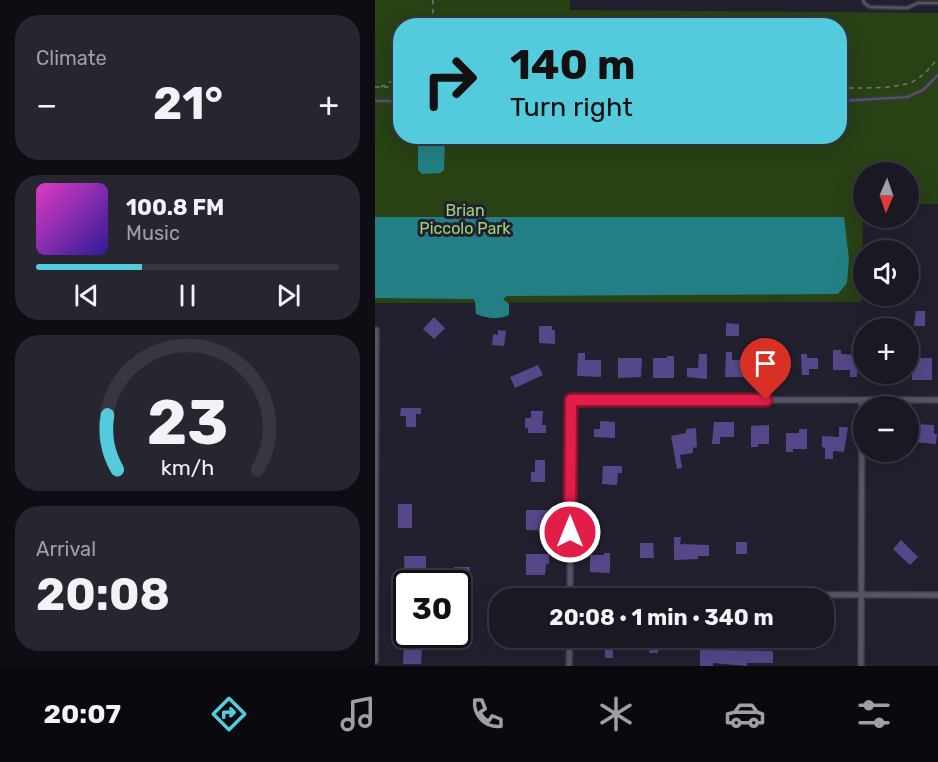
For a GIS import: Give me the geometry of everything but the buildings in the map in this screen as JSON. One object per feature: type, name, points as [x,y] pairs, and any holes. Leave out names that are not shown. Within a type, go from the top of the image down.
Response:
[{"type":"street","points":[[375,661],[376,330]]},
{"type":"street","points":[[570,588],[571,400],[853,400]]},
{"type":"street","points":[[919,400],[938,400]]},
{"type":"street","points":[[861,666],[862,462]]},
{"type":"street","points":[[834,595],[938,595]]},
{"type":"street","points":[[569,666],[570,648]]},
{"type":"lane","points":[[863,0],[865,4],[876,7],[907,8],[918,3],[938,3]]},
{"type":"lane","points":[[847,101],[907,97],[923,90],[938,75]]},
{"type":"lane","points":[[375,101],[393,101]]},
{"type":"path","points":[[433,0],[433,18]]},
{"type":"path","points":[[847,88],[907,83],[921,76],[938,59]]},
{"type":"path","points":[[380,87],[393,80]]},
{"type":"path","points":[[375,87],[393,87]]},
{"type":"green space","name":"Brian Piccolo Park","points":[[375,0],[570,0],[570,10],[938,13],[938,204],[919,204],[919,162],[853,162],[853,228],[863,228],[862,240],[853,240],[853,302],[375,303]]},
{"type":"shaded area","points":[[418,144],[445,144],[444,170],[440,173],[422,174],[418,170]]},
{"type":"shaded area","points":[[375,217],[844,217],[849,259],[847,283],[838,294],[507,296],[503,299],[509,304],[509,315],[502,318],[488,317],[476,314],[473,299],[375,298]]},
{"type":"route","points":[[570,532],[571,400],[766,400]]}]
